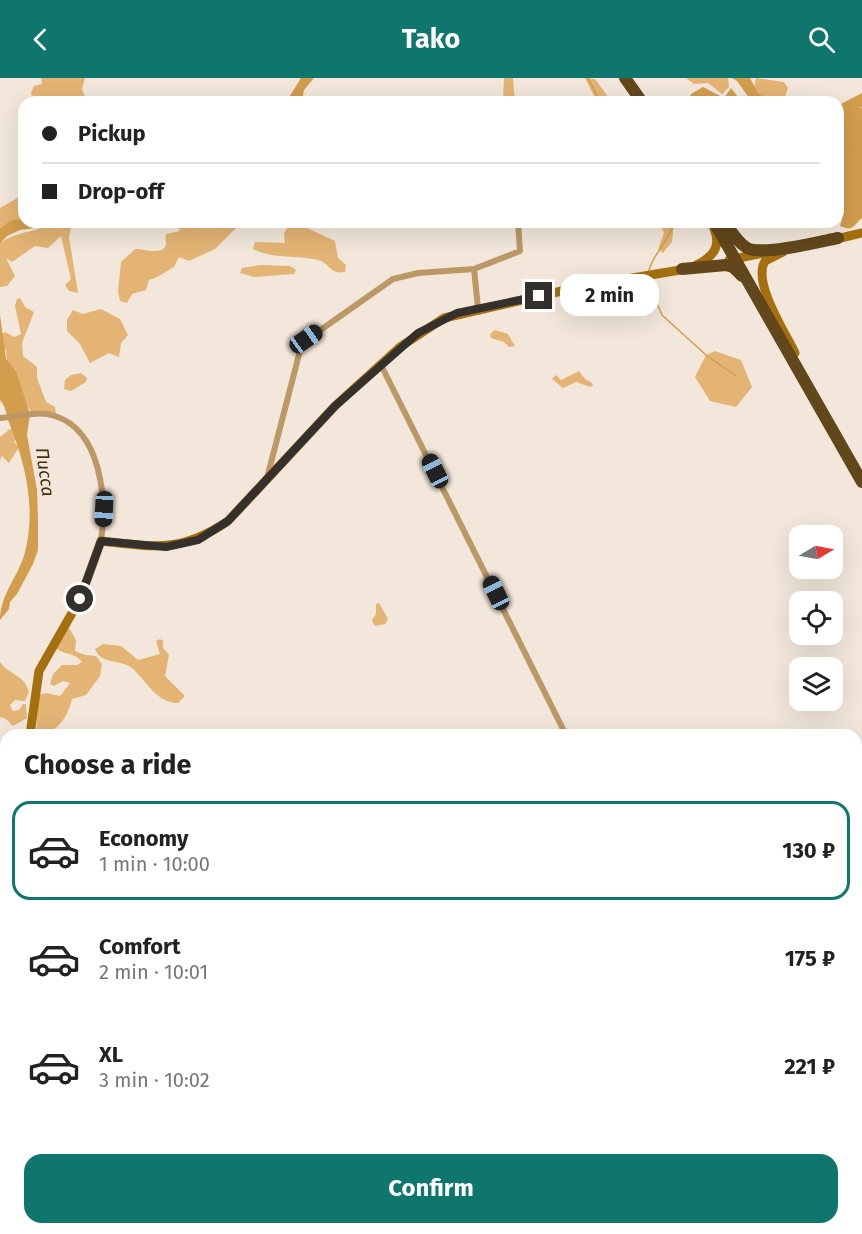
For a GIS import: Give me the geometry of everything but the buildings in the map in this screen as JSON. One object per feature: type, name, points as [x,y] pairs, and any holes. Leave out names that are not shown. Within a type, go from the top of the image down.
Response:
[{"type":"highway","points":[[625,78],[638,96]]},
{"type":"highway","points":[[717,228],[740,257]]},
{"type":"highway","points":[[727,228],[740,257],[862,482]]},
{"type":"highway","points":[[729,228],[740,243],[751,249],[768,250],[838,238]]},
{"type":"highway","points":[[682,269],[726,265],[737,270],[796,359]]},
{"type":"street","points":[[267,479],[302,343],[393,279],[418,273],[474,269],[520,251],[518,228]]},
{"type":"street","points":[[682,269],[706,261],[715,250],[718,241],[714,228]]},
{"type":"street","points":[[101,541],[166,547],[198,540],[228,521],[335,406],[381,364],[430,325],[457,313],[862,233]]},
{"type":"street","points":[[796,359],[762,284],[762,266],[774,255],[838,238]]},
{"type":"street","points":[[474,269],[478,308]]},
{"type":"street","points":[[381,364],[563,729]]},
{"type":"street","points":[[1,418],[36,414],[56,416],[64,420],[81,437],[94,459],[104,495],[101,541],[80,599],[39,671],[31,729]]},
{"type":"shaded area","points":[[41,78],[85,78],[82,89],[85,96],[32,96],[34,86],[42,84]]},
{"type":"shaded area","points":[[301,78],[314,78],[304,90],[303,96],[290,96]]},
{"type":"shaded area","points":[[504,78],[513,78],[514,96],[503,96]]},
{"type":"shaded area","points":[[585,78],[595,79],[608,96],[594,96]]},
{"type":"shaded area","points":[[686,78],[728,78],[729,87],[722,94],[708,83],[694,84]]},
{"type":"shaded area","points":[[732,78],[750,78],[758,93],[763,96],[748,96]]},
{"type":"shaded area","points":[[756,78],[784,82],[788,88],[785,96],[760,96],[754,88]]},
{"type":"shaded area","points":[[703,87],[720,96],[690,96]]},
{"type":"shaded area","points":[[731,88],[737,96],[725,96]]},
{"type":"shaded area","points":[[862,93],[862,107],[860,108],[862,108],[862,218],[848,228],[844,227],[844,102]]},
{"type":"shaded area","points":[[18,198],[18,224],[0,229],[0,208]]},
{"type":"shaded area","points":[[18,219],[18,228],[34,228],[20,230],[7,236],[0,244],[0,229],[10,221]]},
{"type":"shaded area","points":[[42,228],[71,228],[69,237],[78,293],[69,291],[65,285],[71,279],[61,236],[48,248],[35,246],[12,262],[6,258],[15,276],[7,286],[0,287],[0,244],[11,237]]},
{"type":"shaded area","points":[[179,228],[236,228],[215,249],[189,261],[179,257],[174,267],[149,280],[146,290],[132,294],[127,303],[120,301],[118,291],[121,262],[135,249],[161,250],[166,244],[166,234],[180,231]]},
{"type":"shaded area","points":[[287,228],[307,228],[335,241],[338,258],[346,265],[345,272],[336,272],[318,260],[276,256],[253,249],[255,242],[285,243],[284,233]]},
{"type":"shaded area","points":[[662,228],[673,228],[672,242],[663,253],[658,249],[664,233]]},
{"type":"shaded area","points":[[261,265],[290,266],[296,270],[294,274],[254,277],[240,273],[242,268]]},
{"type":"shaded area","points":[[20,298],[25,307],[34,312],[22,343],[23,356],[37,367],[37,378],[46,402],[55,407],[56,414],[32,413],[14,385],[16,370],[7,364],[6,350],[0,347],[2,334],[5,332],[14,337],[21,334],[15,306],[17,299]]},
{"type":"shaded area","points":[[101,309],[120,319],[128,335],[121,343],[119,357],[109,353],[90,363],[80,344],[67,331],[67,320],[73,310],[83,314]]},
{"type":"shaded area","points":[[0,315],[6,359],[16,371],[30,414],[27,435],[37,490],[38,550],[17,594],[10,602],[9,609],[0,620],[6,593],[25,552],[30,520],[28,488],[21,456],[0,400]]},
{"type":"shaded area","points":[[495,330],[508,334],[515,346],[509,347],[504,342],[491,338],[490,334]]},
{"type":"shaded area","points":[[715,351],[741,360],[752,387],[736,407],[710,401],[695,377],[706,355]]},
{"type":"shaded area","points":[[579,371],[593,385],[590,387],[576,382],[563,388],[552,379],[556,375],[561,380]]},
{"type":"shaded area","points":[[81,373],[87,378],[86,382],[71,391],[64,389],[65,380],[71,375]]},
{"type":"shaded area","points":[[13,429],[17,437],[14,442],[19,447],[9,463],[2,456],[0,460],[0,437]]},
{"type":"shaded area","points":[[379,603],[388,619],[385,624],[375,626],[372,620],[376,614],[376,604]]},
{"type":"shaded area","points":[[69,628],[76,640],[75,651],[96,656],[102,664],[100,676],[86,695],[72,699],[68,712],[60,724],[54,729],[36,729],[39,695],[46,693],[60,696],[70,683],[63,681],[54,686],[50,684],[53,674],[62,665],[77,665],[82,662],[55,647]]},
{"type":"shaded area","points":[[160,639],[169,655],[165,676],[185,696],[178,703],[170,702],[157,695],[132,668],[122,663],[106,660],[95,649],[103,644],[121,646],[138,660],[160,654],[156,641]]},
{"type":"shaded area","points":[[0,662],[24,682],[29,692],[25,701],[15,700],[10,705],[13,711],[19,710],[23,704],[26,704],[27,718],[13,726],[0,717]]},
{"type":"waterway","points":[[588,78],[597,96]]},
{"type":"waterway","points":[[844,148],[862,153]]},
{"type":"waterway","points":[[649,270],[672,228]]},
{"type":"waterway","points":[[647,281],[662,315],[706,355],[736,376]]},
{"type":"route","points":[[80,599],[91,575],[101,541],[166,547],[198,540],[228,521],[335,406],[418,333],[457,313],[539,296]]},
{"type":"water label","name":"Писса","points":[[45,472]]}]
